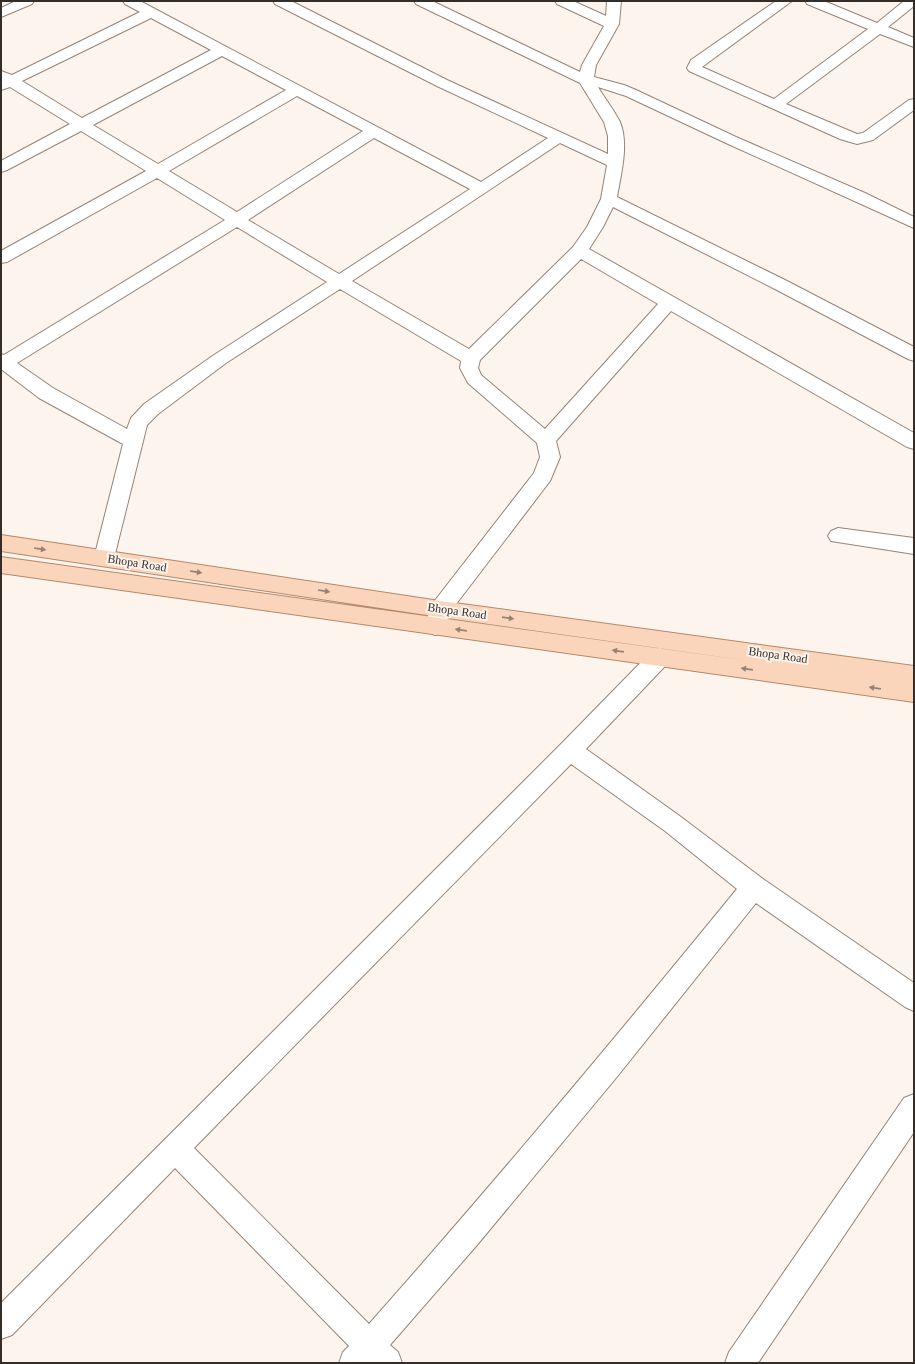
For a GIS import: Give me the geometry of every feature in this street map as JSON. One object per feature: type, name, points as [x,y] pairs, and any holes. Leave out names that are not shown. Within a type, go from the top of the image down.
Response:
[{"type":"main road","name":"Bhopa Road","points":[[1,543],[104,558],[660,657],[914,693]]},
{"type":"main road","name":"Bhopa Road","points":[[1,565],[914,675]]},
{"type":"street","points":[[1,14],[27,1]]},
{"type":"street","points":[[130,1],[482,189]]},
{"type":"street","points":[[280,1],[442,83],[615,163]]},
{"type":"street","points":[[422,1],[586,80],[613,86],[631,93],[731,140],[859,196],[914,223]]},
{"type":"street","points":[[562,1],[612,24]]},
{"type":"street","points":[[438,617],[543,476],[550,457],[546,440],[474,379],[469,368],[471,358],[579,251],[595,227],[609,199],[615,163],[616,136],[612,122],[586,80],[589,65],[612,24],[614,1]]},
{"type":"street","points":[[784,1],[694,65],[694,68],[698,72],[845,136],[857,138],[868,137],[914,103]]},
{"type":"street","points":[[812,1],[914,42]]},
{"type":"street","points":[[776,105],[879,28],[912,1]]},
{"type":"street","points":[[5,81],[151,12]]},
{"type":"street","points":[[1,167],[222,50]]},
{"type":"street","points":[[5,81],[83,124],[339,282],[471,358]]},
{"type":"street","points":[[1,258],[158,171],[297,90]]},
{"type":"street","points":[[132,441],[46,393],[3,361],[238,219],[374,131]]},
{"type":"street","points":[[104,558],[132,441],[138,423],[151,409],[220,358],[482,189],[559,137]]},
{"type":"street","points":[[609,199],[781,285],[914,355]]},
{"type":"street","points":[[579,251],[914,442]]},
{"type":"street","points":[[546,440],[669,302]]},
{"type":"street","points":[[838,536],[914,546]]},
{"type":"street","points":[[1,1324],[570,750],[660,657]]},
{"type":"street","points":[[570,750],[673,824],[754,886],[914,998]]},
{"type":"street","points":[[175,1149],[370,1357],[467,1235],[607,1069],[754,886]]},
{"type":"street","points":[[740,1363],[914,1108]]}]
